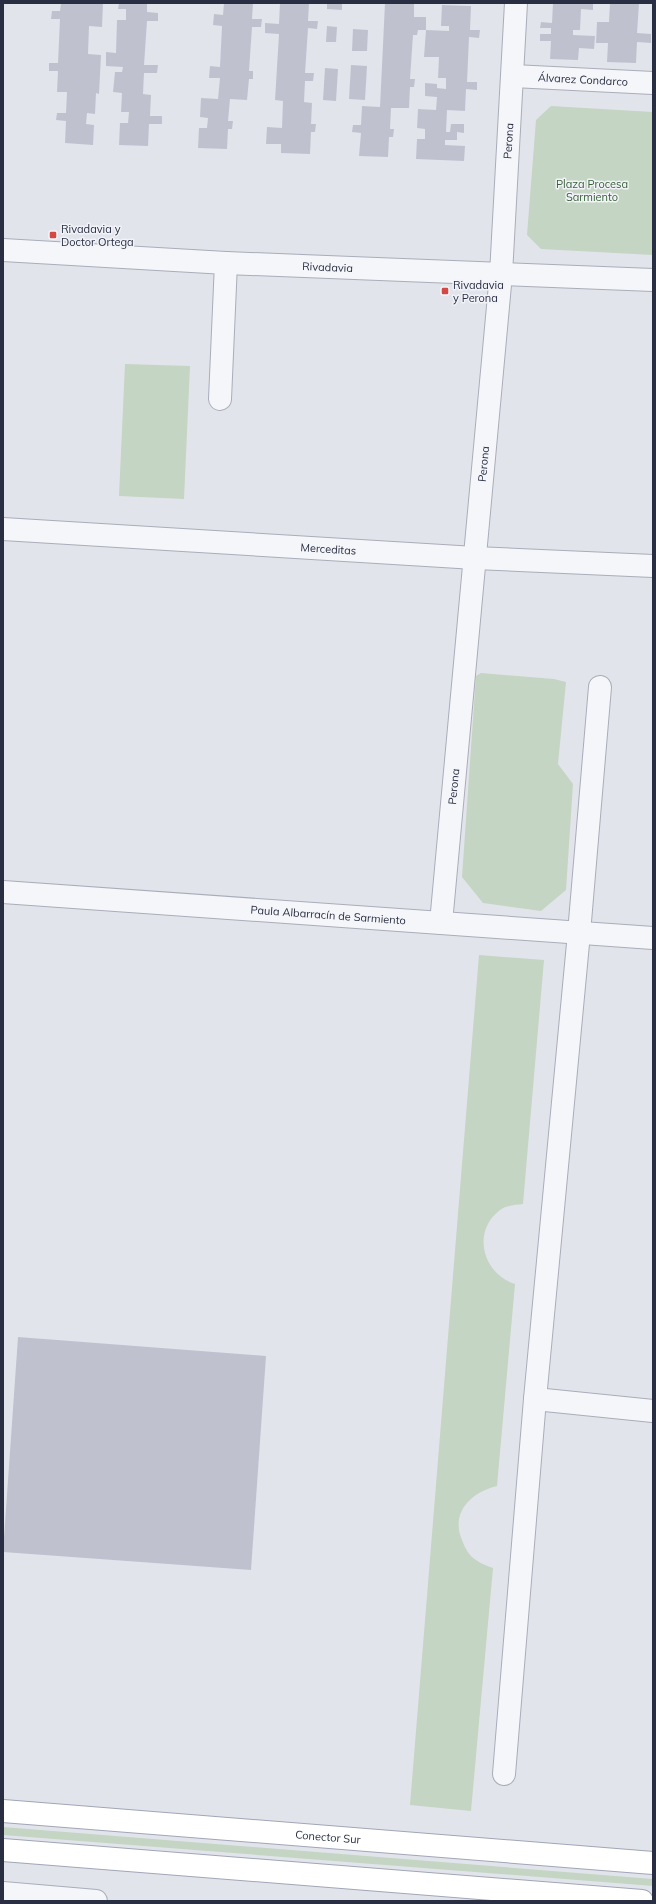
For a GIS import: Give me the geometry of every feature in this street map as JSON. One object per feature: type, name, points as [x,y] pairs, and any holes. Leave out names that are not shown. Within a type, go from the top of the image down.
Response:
[{"type":"main road","name":"Conector Sur","points":[[3,1811],[653,1863]]},
{"type":"main road","points":[[3,1850],[642,1901]]},
{"type":"street","name":"Perona","points":[[441,923],[501,274],[516,3]]},
{"type":"street","name":"Álvarez Condarco","points":[[512,76],[653,83]]},
{"type":"street","name":"Rivadavia","points":[[3,250],[226,263],[653,280]]},
{"type":"street","points":[[220,398],[226,263]]},
{"type":"street","name":"Merceditas","points":[[3,529],[475,558],[653,566]]},
{"type":"street","points":[[504,1774],[535,1399],[579,933],[600,687]]},
{"type":"street","name":"Paula Albarracín de Sarmiento","points":[[3,892],[653,938]]},
{"type":"street","points":[[535,1399],[653,1411]]},
{"type":"street","points":[[3,1893],[96,1901]]},
{"type":"green space","name":"Plaza Procesa Sarmiento","points":[[551,106],[653,112],[653,255],[541,249],[527,235],[536,120]]},
{"type":"green space","points":[[125,364],[190,366],[184,499],[119,496]]},
{"type":"green space","points":[[481,673],[554,679],[566,682],[558,764],[573,784],[566,890],[541,911],[483,903],[462,877],[476,676]]},
{"type":"green space","points":[[479,955],[544,960],[523,1204],[508,1206],[500,1210],[491,1219],[486,1229],[484,1240],[485,1252],[495,1271],[504,1279],[515,1284],[497,1486],[479,1493],[472,1498],[461,1512],[459,1521],[459,1530],[462,1540],[469,1554],[480,1563],[493,1568],[471,1811],[410,1805]]},
{"type":"green space","points":[[3,1827],[653,1879],[653,1886],[3,1835]]},
{"type":"building","points":[[61,3],[103,3],[102,27],[89,26],[88,54],[101,55],[99,94],[96,93],[95,114],[87,113],[86,124],[94,125],[93,145],[65,143],[66,121],[56,120],[57,113],[66,113],[67,92],[57,92],[58,71],[49,71],[49,63],[58,63],[60,19],[51,19],[52,11],[60,11]]},
{"type":"building","points":[[119,3],[147,3],[147,12],[158,13],[158,21],[147,21],[144,65],[158,65],[157,73],[144,73],[143,94],[151,95],[150,116],[162,116],[162,124],[149,124],[148,146],[119,145],[120,123],[128,123],[129,112],[121,112],[122,93],[113,92],[115,72],[122,72],[123,67],[106,66],[106,52],[116,53],[117,20],[126,20],[126,9],[118,9]]},
{"type":"building","points":[[224,3],[253,3],[252,19],[262,19],[261,27],[252,27],[249,71],[253,71],[253,79],[249,79],[247,100],[230,99],[228,121],[233,121],[232,129],[228,129],[227,149],[198,148],[199,128],[207,128],[208,118],[200,117],[201,98],[218,99],[220,78],[209,78],[210,66],[220,67],[222,26],[213,25],[214,14],[223,15]]},
{"type":"building","points":[[280,3],[309,3],[308,21],[318,21],[317,29],[308,28],[305,73],[314,73],[313,81],[305,81],[304,102],[312,103],[311,124],[316,124],[315,132],[311,132],[310,154],[281,153],[281,144],[266,144],[267,127],[282,128],[283,101],[275,100],[279,34],[265,33],[265,23],[279,24]]},
{"type":"building","points":[[327,3],[342,3],[342,10],[327,9]]},
{"type":"building","points":[[385,3],[414,4],[414,17],[426,17],[426,30],[418,30],[417,35],[413,35],[410,79],[415,79],[414,87],[410,87],[409,108],[391,108],[390,129],[394,129],[393,137],[389,137],[388,157],[359,156],[361,133],[352,132],[353,125],[361,125],[362,106],[380,107]]},
{"type":"building","points":[[553,3],[593,3],[593,10],[581,9],[580,30],[573,30],[573,35],[595,36],[594,49],[579,48],[578,60],[550,59],[551,41],[540,41],[540,34],[551,34],[551,28],[540,28],[541,22],[552,23]]},
{"type":"building","points":[[610,3],[639,3],[637,33],[651,34],[651,43],[637,42],[636,63],[607,62],[608,43],[596,43],[597,22],[609,22]]},
{"type":"building","points":[[442,5],[471,6],[470,30],[480,30],[479,38],[469,37],[467,82],[477,82],[477,90],[466,89],[465,111],[447,110],[446,132],[450,132],[451,124],[464,124],[464,133],[457,132],[457,140],[445,140],[445,145],[465,146],[464,161],[416,159],[417,139],[425,139],[425,129],[417,128],[418,109],[436,110],[437,97],[425,96],[425,83],[437,84],[437,88],[446,89],[446,78],[438,78],[439,57],[424,57],[426,30],[449,31],[449,26],[441,26]]},
{"type":"building","points":[[327,26],[337,27],[336,42],[326,42]]},
{"type":"building","points":[[353,29],[368,30],[367,51],[352,51]]},
{"type":"building","points":[[351,65],[367,66],[365,100],[349,99]]},
{"type":"building","points":[[325,68],[338,69],[336,101],[323,100]]},
{"type":"building","points":[[18,1337],[266,1356],[251,1570],[3,1552]]},
{"type":"place","name":"Rivadavia y Doctor Ortega","points":[[53,235]]},
{"type":"place","name":"Rivadavia y Perona","points":[[445,291]]}]
